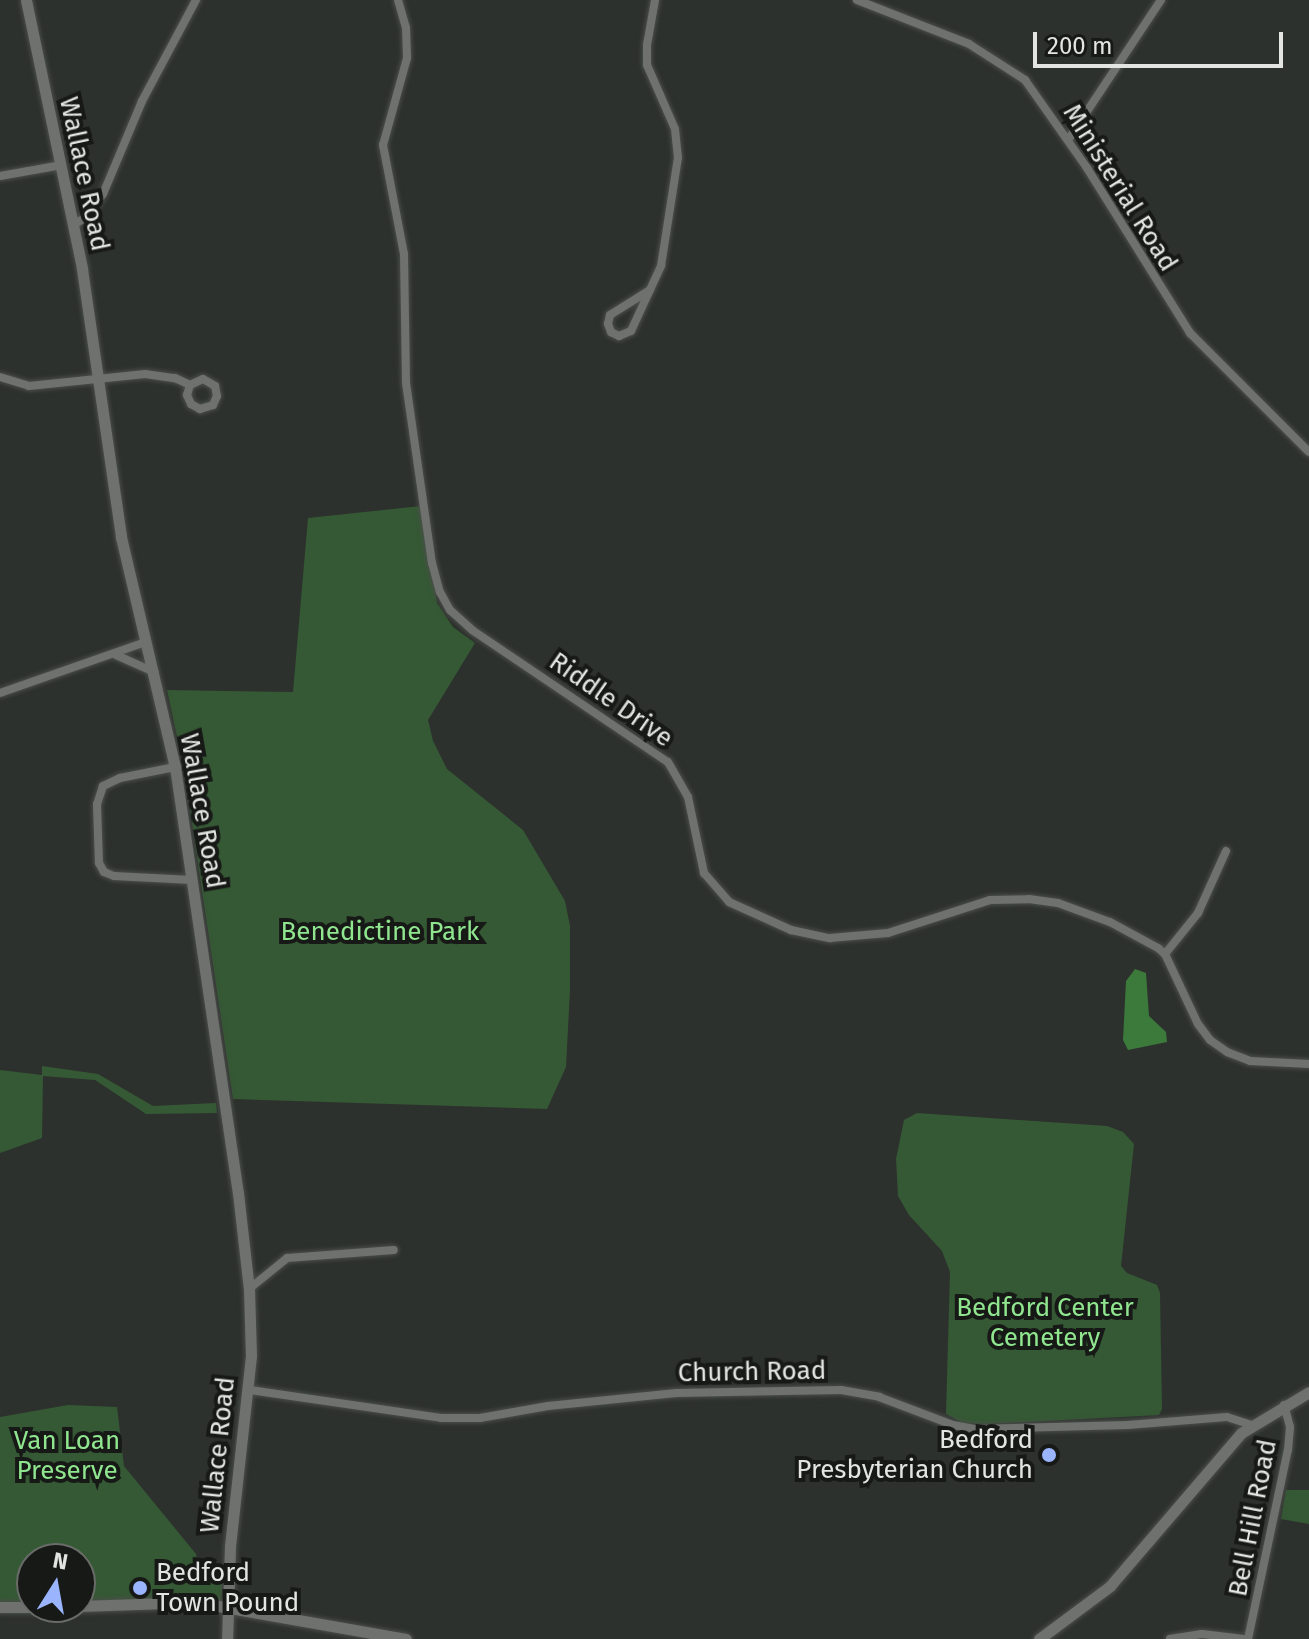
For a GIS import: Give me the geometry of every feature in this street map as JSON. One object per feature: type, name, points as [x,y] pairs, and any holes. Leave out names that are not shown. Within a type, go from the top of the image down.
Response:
[{"type":"street","name":"Wallace Road","points":[[26,0],[73,225],[121,537],[175,767],[249,1289],[250,1390],[230,1546],[227,1639]]},
{"type":"street","points":[[73,225],[88,216],[103,194],[142,101],[196,0]]},
{"type":"street","name":"Riddle Drive","points":[[398,0],[406,28],[407,58],[383,145],[404,254],[406,383],[432,563],[440,592],[450,610],[472,630],[668,762],[688,797],[704,873],[721,896],[746,911],[811,936],[850,938],[899,930],[976,903],[1029,899],[1095,916],[1147,941],[1165,954]]},
{"type":"street","points":[[650,290],[612,313],[608,324],[611,332],[619,336],[631,331],[650,290],[663,258],[678,149],[672,120],[647,65],[647,45],[655,0]]},
{"type":"street","name":"Ministerial Road","points":[[857,0],[969,44],[1002,62],[1031,88],[1068,140],[1190,333],[1309,452]]},
{"type":"street","points":[[1068,140],[1161,0]]},
{"type":"street","points":[[0,176],[62,165]]},
{"type":"street","points":[[0,377],[29,386],[155,374],[190,385]]},
{"type":"street","points":[[0,693],[146,642]]},
{"type":"street","points":[[116,655],[154,672]]},
{"type":"street","points":[[175,767],[120,778],[103,786],[97,804],[99,863],[104,872],[114,876],[192,880]]},
{"type":"street","points":[[1226,851],[1198,913],[1165,954],[1198,1024],[1210,1040],[1250,1061],[1309,1064]]},
{"type":"street","points":[[249,1289],[287,1258],[306,1254],[394,1250]]},
{"type":"street","name":"Church Road","points":[[250,1390],[441,1418],[480,1418],[548,1406],[676,1393],[841,1390],[879,1397],[953,1425],[975,1429],[1128,1425],[1227,1417],[1252,1425]]},
{"type":"street","points":[[1039,1639],[1110,1586],[1231,1443],[1252,1425],[1309,1392]]},
{"type":"street","name":"Bell Hill Road","points":[[1246,1639],[1288,1450],[1290,1427],[1284,1405]]},
{"type":"street","points":[[96,1605],[180,1602],[406,1639]]},
{"type":"street","points":[[1170,1639],[1202,1634],[1246,1639]]},
{"type":"green space","name":"Benedictine Park","points":[[421,506],[437,603],[453,627],[475,643],[428,720],[433,741],[447,769],[523,830],[565,901],[570,926],[566,1067],[547,1109],[233,1099],[184,769],[167,690],[293,692],[308,518]]},
{"type":"green space","points":[[42,1066],[98,1074],[153,1106],[216,1103],[217,1113],[146,1114],[95,1080],[43,1076],[42,1138],[0,1153],[0,1070],[42,1075]]},
{"type":"green space","name":"Bedford Center Cemetery","points":[[917,1113],[1107,1126],[1123,1132],[1134,1144],[1121,1266],[1127,1273],[1157,1285],[1160,1293],[1162,1409],[1159,1415],[986,1424],[963,1423],[946,1414],[950,1272],[942,1251],[909,1215],[898,1196],[896,1159],[904,1120]]},
{"type":"green space","name":"Van Loan Preserve","points":[[68,1405],[117,1407],[124,1466],[196,1554],[199,1575],[224,1563],[221,1601],[173,1598],[96,1601],[96,1543],[16,1543],[16,1602],[0,1602],[0,1417]]},
{"type":"green space","points":[[1286,1490],[1309,1490],[1309,1524],[1281,1519]]},
{"type":"shaded area","points":[[1135,969],[1146,973],[1149,1016],[1166,1032],[1167,1042],[1128,1050],[1123,1040],[1126,981]]},
{"type":"place","name":"Bedford Presbyterian Church","points":[[1049,1455]]},
{"type":"place","name":"Bedford Town Pound","points":[[140,1588]]}]
